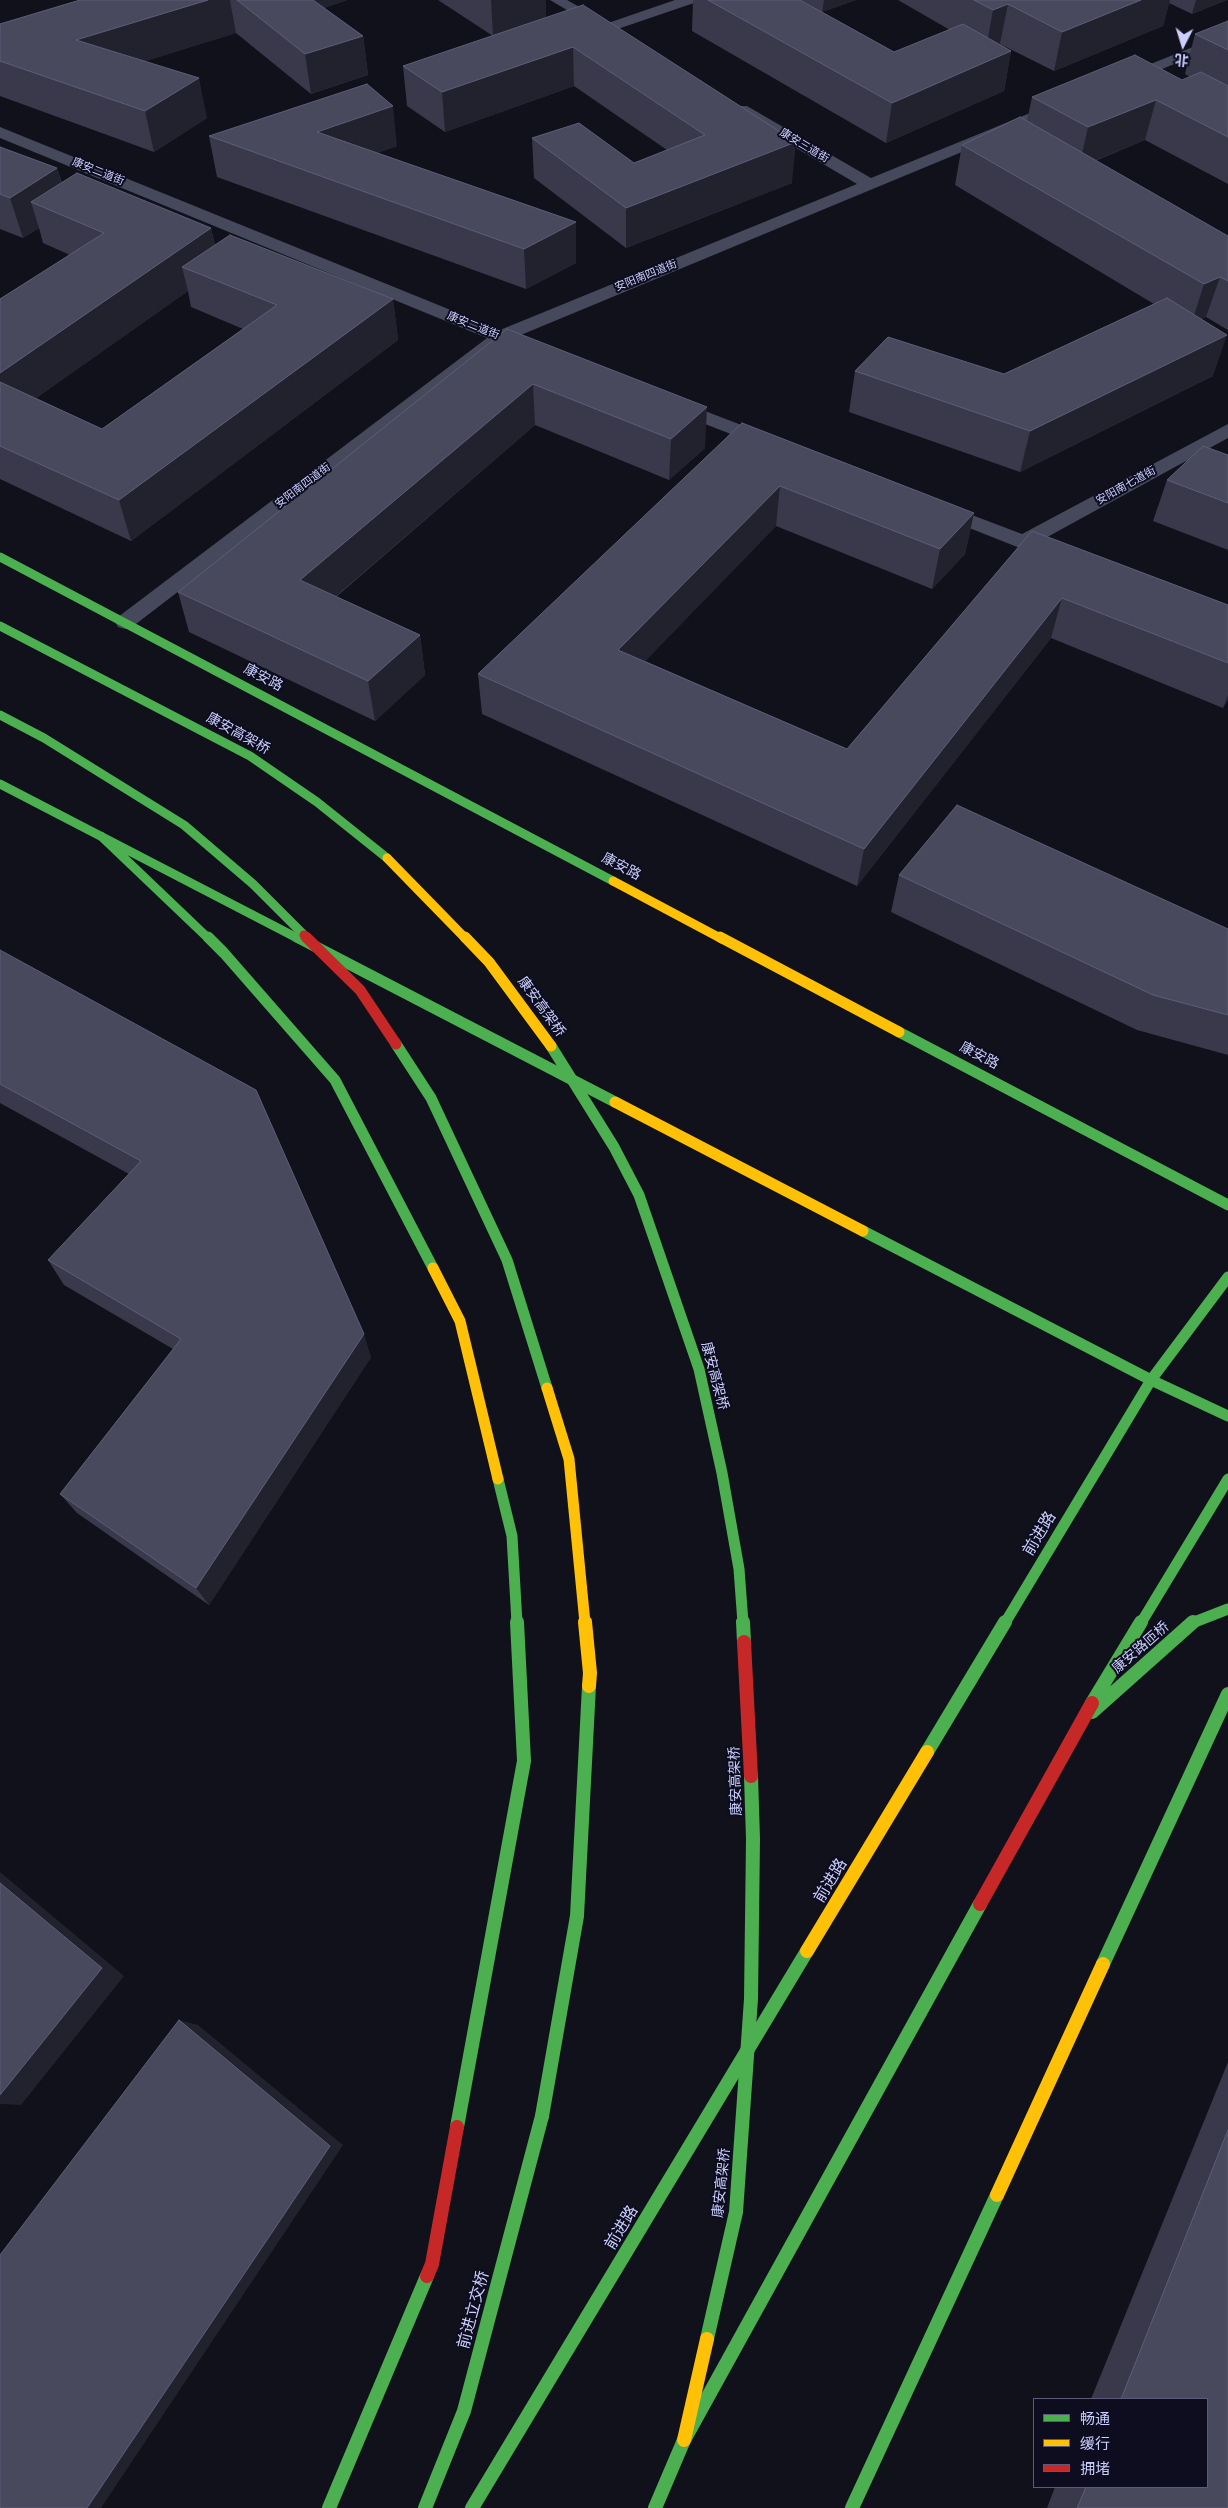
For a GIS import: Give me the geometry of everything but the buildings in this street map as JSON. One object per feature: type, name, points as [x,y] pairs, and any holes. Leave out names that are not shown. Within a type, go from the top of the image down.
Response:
[{"type":"main road","name":"康安路","points":[[0,557],[1228,1205]]},
{"type":"main road","name":"康安高架桥","points":[[0,626],[250,756],[317,802],[390,860],[489,962],[540,1028],[614,1146],[639,1195],[699,1369],[724,1483],[739,1569],[748,1696],[753,1830],[751,1999],[736,2212],[684,2440]]},
{"type":"main road","name":"前进立交桥","points":[[0,715],[44,738],[184,825],[254,884],[360,990],[431,1098],[507,1260],[568,1459],[590,1673],[577,1916],[542,2116],[464,2411],[425,2508]]},
{"type":"main road","points":[[0,784],[1151,1380],[1228,1416]]},
{"type":"main road","points":[[101,836],[224,953],[335,1080],[460,1321],[512,1536],[524,1761],[432,2264],[329,2508]]},
{"type":"main road","name":"前进路","points":[[472,2508],[1151,1380],[1228,1277]]},
{"type":"main road","points":[[655,2508],[684,2440],[1081,1721],[1228,1479]]},
{"type":"main road","name":"康安路匝桥","points":[[1081,1721],[1194,1622],[1228,1609]]},
{"type":"main road","points":[[852,2508],[1228,1694]]},
{"type":"street","points":[[557,0],[623,39]]},
{"type":"street","points":[[606,29],[689,0]]},
{"type":"street","points":[[1108,86],[1228,37]]},
{"type":"street","name":"安阳南四道街","points":[[124,622],[499,337],[1081,97]]},
{"type":"street","name":"康安三道街","points":[[725,99],[869,184]]},
{"type":"street","name":"康安二道街","points":[[0,132],[545,355]]},
{"type":"street","points":[[656,398],[784,448]]},
{"type":"street","name":"安阳南七道街","points":[[1023,542],[1228,430]]},
{"type":"street","points":[[922,502],[1077,563]]},
{"type":"traffic: fast","points":[[0,557],[613,881]]},
{"type":"traffic: fast","points":[[0,626],[250,756],[317,802],[387,858]]},
{"type":"traffic: fast","points":[[0,715],[44,738],[184,825],[253,884],[304,935]]},
{"type":"traffic: fast","points":[[0,784],[615,1102]]},
{"type":"traffic: fast","points":[[101,836],[224,953],[335,1080],[433,1268]]},
{"type":"traffic: fast","points":[[899,1032],[1228,1205]]},
{"type":"traffic: fast","points":[[396,1044],[431,1098],[507,1260],[547,1388]]},
{"type":"traffic: fast","points":[[551,1046],[614,1147],[639,1195],[699,1369],[722,1473],[739,1569],[744,1642]]},
{"type":"traffic: fast","points":[[863,1231],[1151,1380],[1228,1416]]},
{"type":"traffic: fast","points":[[927,1752],[1151,1380],[1228,1277]]},
{"type":"traffic: fast","points":[[457,2127],[524,1761],[512,1536],[498,1479]]},
{"type":"traffic: fast","points":[[1092,1703],[1228,1479]]},
{"type":"traffic: fast","points":[[1092,1712],[1193,1622],[1228,1609]]},
{"type":"traffic: fast","points":[[542,2116],[577,1916],[589,1686]]},
{"type":"traffic: fast","points":[[1103,1964],[1228,1694]]},
{"type":"traffic: fast","points":[[707,2339],[736,2212],[751,1999],[753,1839],[751,1776]]},
{"type":"traffic: fast","points":[[655,2508],[684,2440],[980,1904]]},
{"type":"traffic: fast","points":[[472,2508],[807,1951]]},
{"type":"traffic: fast","points":[[425,2508],[464,2411],[542,2116]]},
{"type":"traffic: fast","points":[[852,2508],[997,2195]]},
{"type":"traffic: fast","points":[[329,2508],[427,2276]]},
{"type":"traffic: slow","points":[[387,858],[489,962],[551,1046]]},
{"type":"traffic: slow","points":[[613,881],[899,1032]]},
{"type":"traffic: slow","points":[[615,1102],[863,1231]]},
{"type":"traffic: slow","points":[[433,1268],[460,1321],[498,1479]]},
{"type":"traffic: slow","points":[[547,1388],[569,1459],[590,1673],[589,1686]]},
{"type":"traffic: slow","points":[[807,1951],[927,1752]]},
{"type":"traffic: slow","points":[[997,2195],[1103,1964]]},
{"type":"traffic: slow","points":[[684,2440],[707,2339]]},
{"type":"traffic: jam","points":[[304,935],[360,990],[396,1044]]},
{"type":"traffic: jam","points":[[744,1642],[751,1776]]},
{"type":"traffic: jam","points":[[980,1904],[1092,1703]]},
{"type":"traffic: jam","points":[[427,2276],[432,2264],[457,2127]]}]
